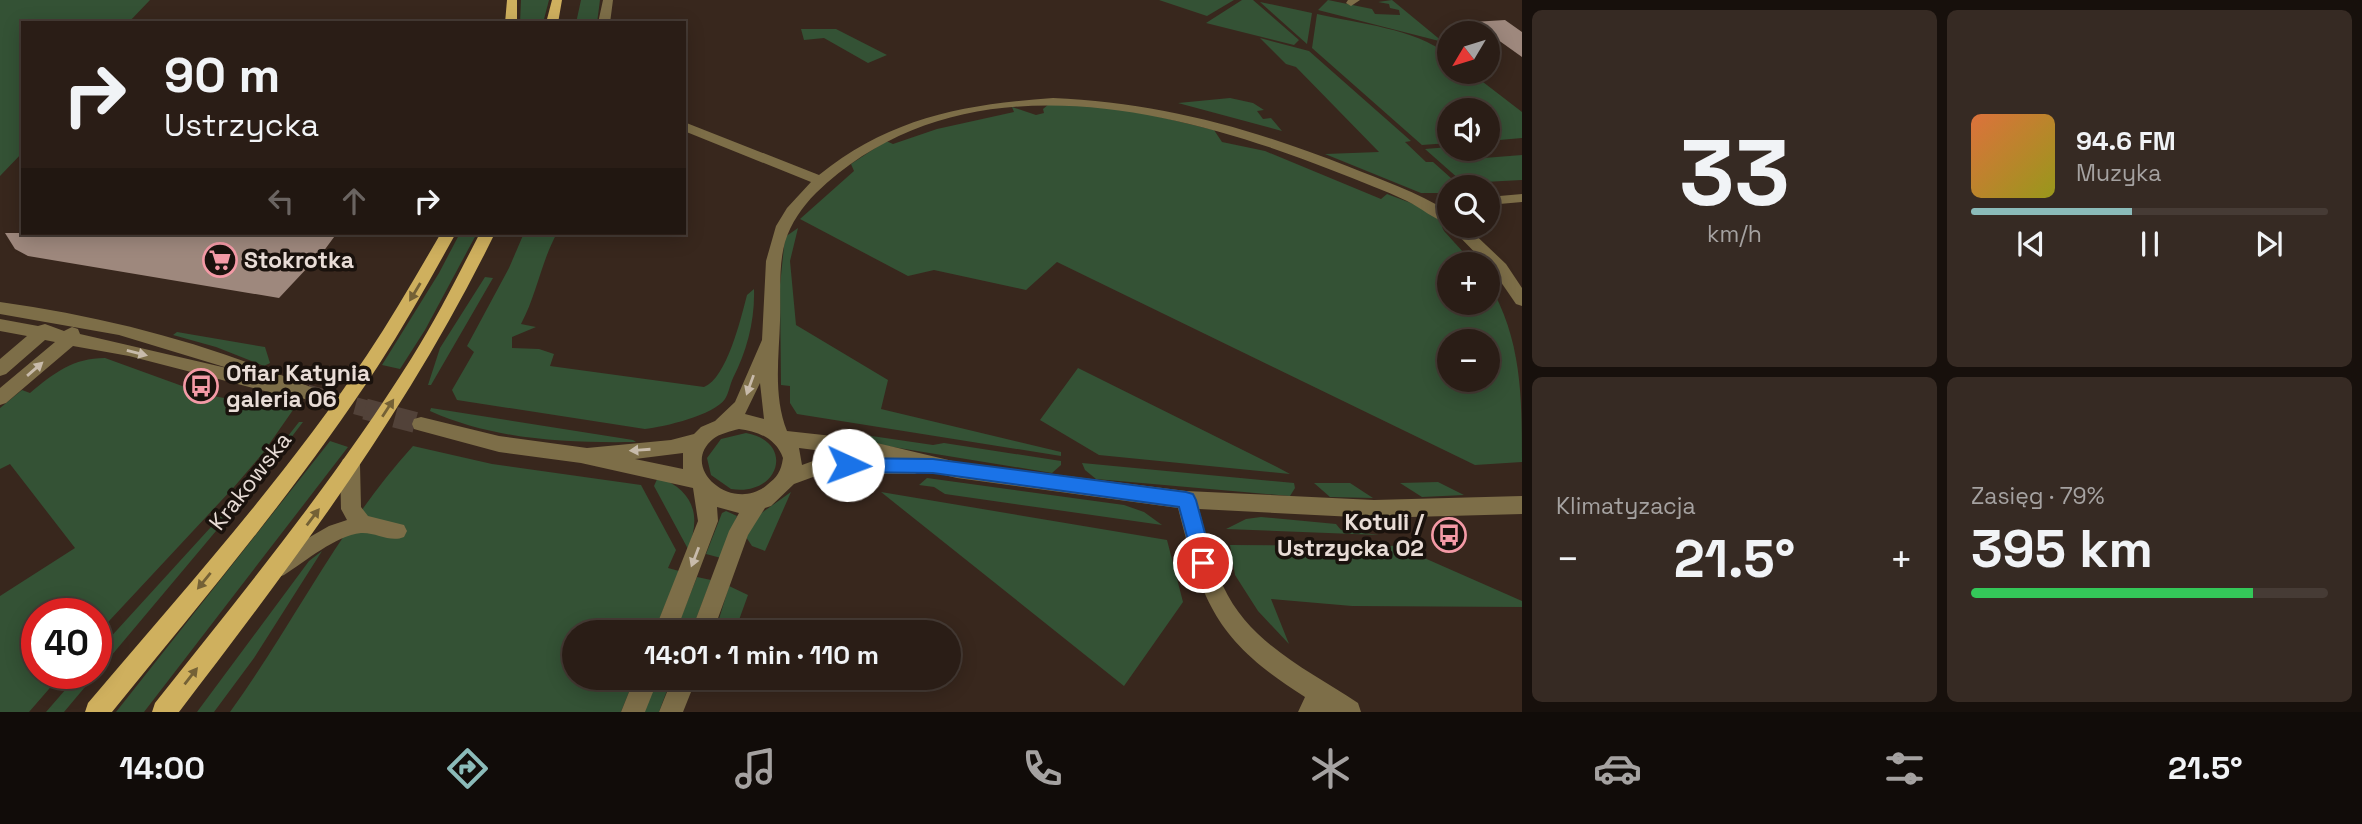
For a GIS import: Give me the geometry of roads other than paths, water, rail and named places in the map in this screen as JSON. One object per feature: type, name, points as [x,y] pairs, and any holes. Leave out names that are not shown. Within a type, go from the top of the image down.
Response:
[{"type":"main road","points":[[511,21],[512,0]]},
{"type":"main road","points":[[552,21],[557,0]]},
{"type":"main road","name":"Krakowska","points":[[94,712],[115,690],[302,459],[385,340],[447,235]]},
{"type":"main road","points":[[164,712],[275,568],[350,464],[440,326],[486,235]]},
{"type":"street","points":[[604,21],[608,0]]},
{"type":"street","points":[[421,424],[499,444],[581,455],[701,486],[733,503],[759,501],[780,489],[788,478],[791,456],[772,421],[769,342],[771,263],[776,238],[792,211],[820,181],[856,152],[913,124],[1013,102],[1080,100],[1161,111],[1274,143],[1437,209]]},
{"type":"street","points":[[686,127],[820,181]]},
{"type":"street","points":[[1500,200],[1522,198]]},
{"type":"street","points":[[1469,238],[1500,268],[1522,300]]},
{"type":"street","points":[[0,308],[75,319],[182,342],[239,362],[307,393],[0,324]]},
{"type":"street","points":[[0,369],[40,332],[75,319]]},
{"type":"street","points":[[0,398],[71,338],[75,319]]},
{"type":"street","points":[[581,455],[671,448],[698,441],[742,405],[769,342]]},
{"type":"street","points":[[723,423],[753,421],[781,436],[860,447],[933,466],[1186,500],[1374,509],[1522,505]]},
{"type":"street","points":[[670,620],[708,521],[701,486],[691,461],[698,441]]},
{"type":"street","points":[[350,464],[351,509],[362,524]]},
{"type":"street","points":[[788,478],[824,465],[933,466]]},
{"type":"street","points":[[1186,500],[1203,563],[1232,622],[1316,702],[1349,712]]},
{"type":"street","points":[[706,620],[739,531],[759,501]]},
{"type":"street","points":[[275,568],[336,532],[362,524],[397,531]]},
{"type":"street","points":[[633,712],[642,690]]},
{"type":"street","points":[[671,712],[680,690]]},
{"type":"tunnel","points":[[307,393],[371,410]]},
{"type":"tunnel","points":[[365,409],[421,424]]},
{"type":"place","name":"Stokrotka","points":[[220,260]]},
{"type":"place","name":"Ofiar Katynia galeria 06","points":[[201,386]]},
{"type":"place","name":"Kotuli / Ustrzycka 02","points":[[1449,535]]}]
